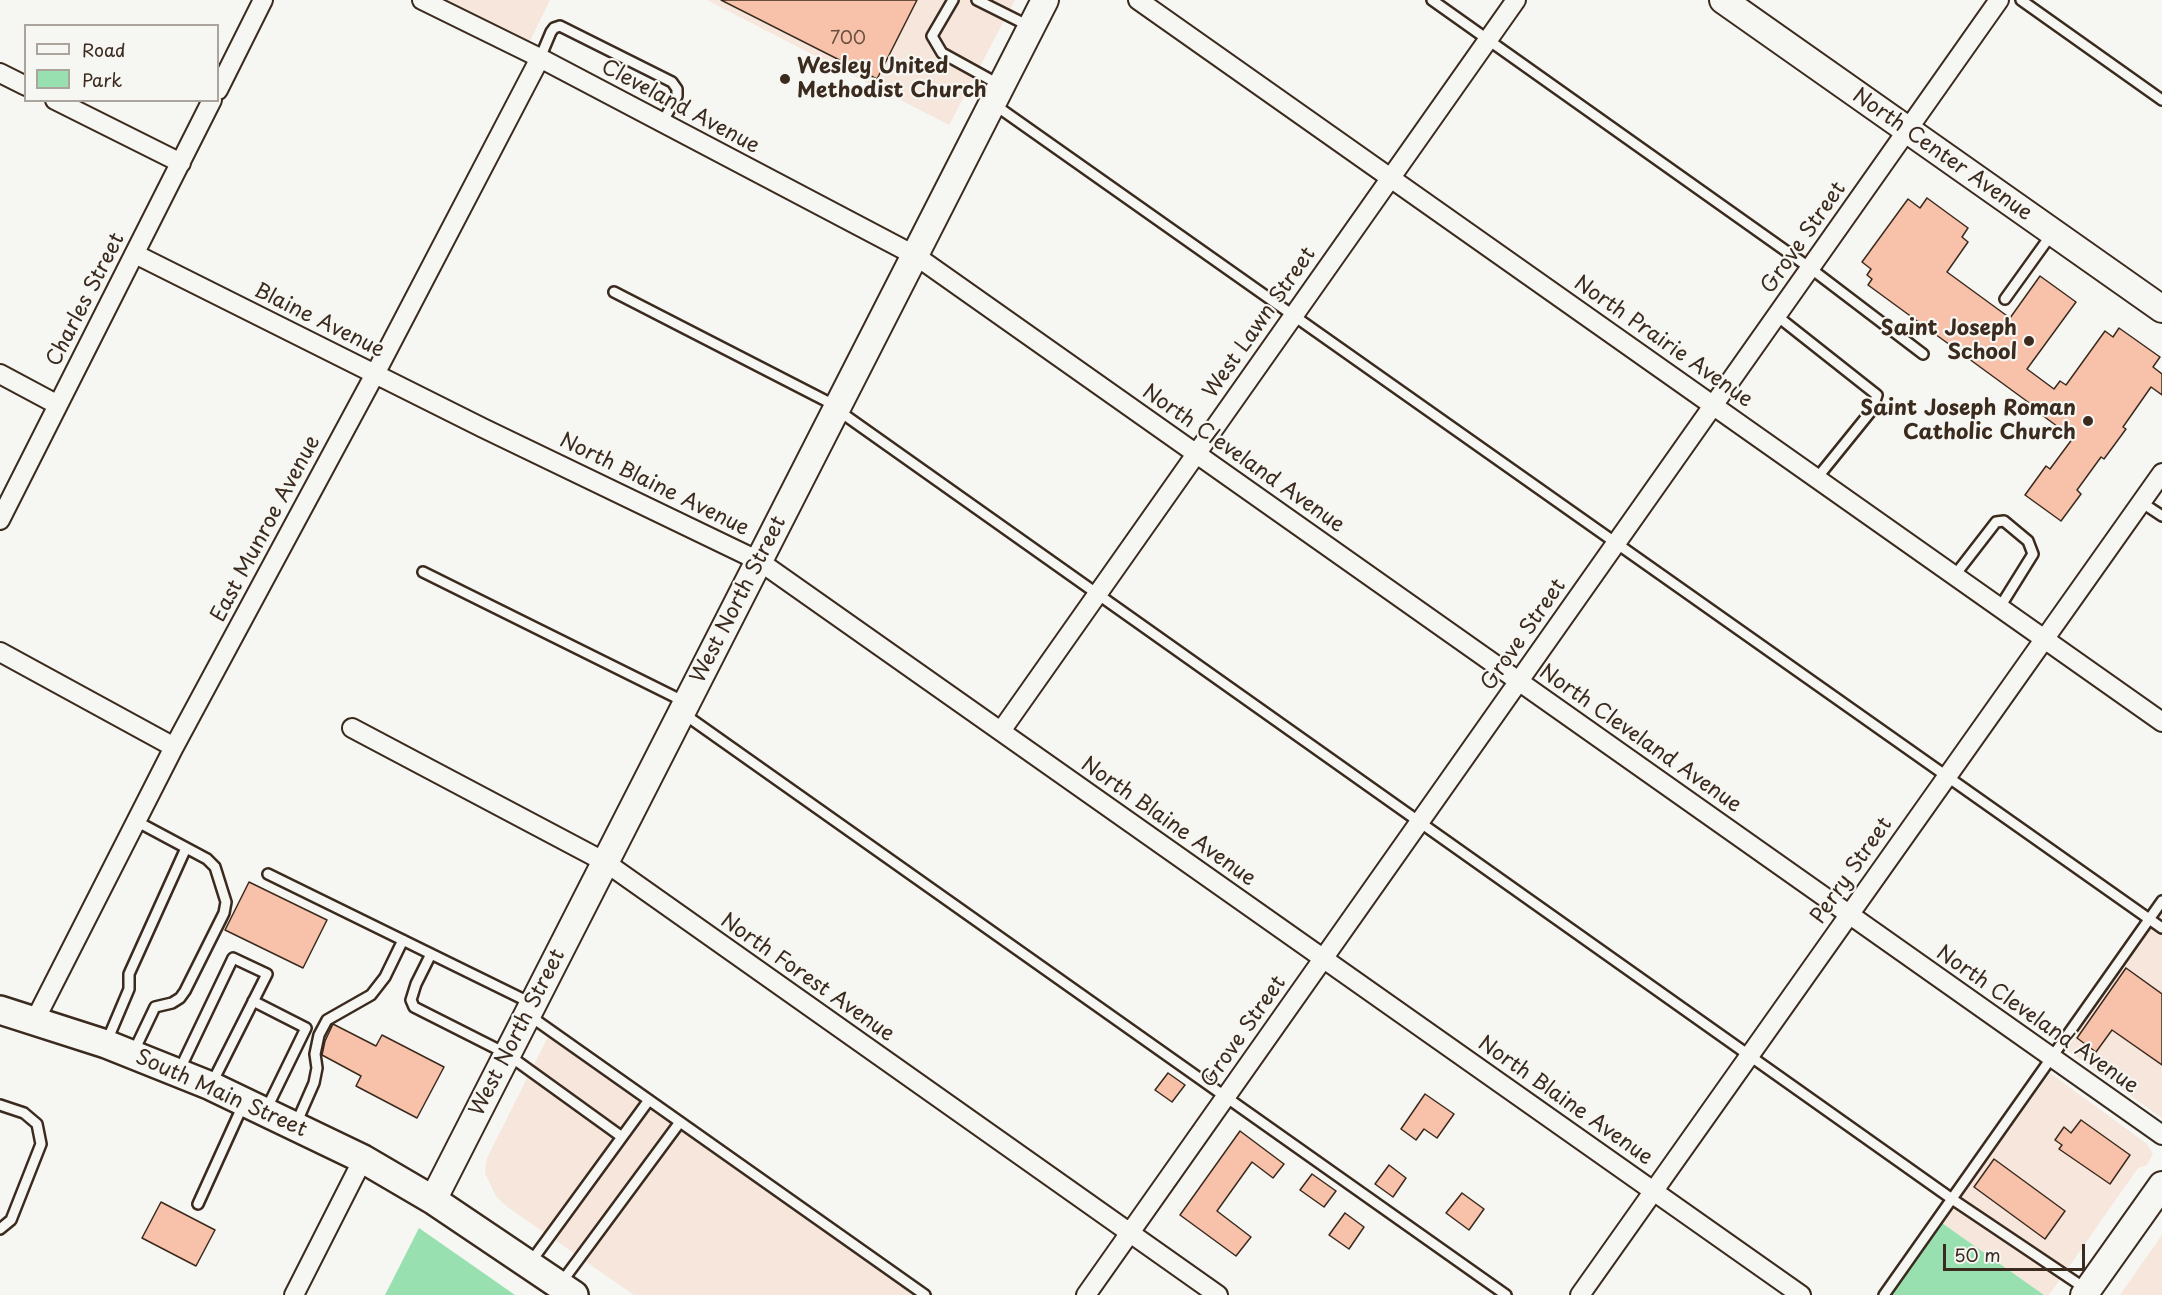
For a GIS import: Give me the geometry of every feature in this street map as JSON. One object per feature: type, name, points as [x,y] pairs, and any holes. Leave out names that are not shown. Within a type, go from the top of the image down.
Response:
[{"type":"main road","name":"West North Street","points":[[433,1200],[1045,0]]},
{"type":"main road","name":"North Center Avenue","points":[[1723,0],[2162,309]]},
{"type":"main road","name":"South Main Street","points":[[0,1010],[106,1044],[211,1086],[363,1159],[433,1200],[567,1290]]},
{"type":"main road","points":[[2089,1293],[2162,1185]]},
{"type":"street","points":[[219,88],[263,0]]},
{"type":"street","name":"North Prairie Avenue","points":[[1138,0],[2162,722]]},
{"type":"street","name":"West Lawn Street","points":[[1000,731],[1516,0]]},
{"type":"street","name":"Grove Street","points":[[1086,1295],[2000,0]]},
{"type":"street","name":"Cleveland Avenue","points":[[431,2],[915,256]]},
{"type":"street","name":"East Munroe Avenue","points":[[34,1022],[174,747],[375,374],[540,58]]},
{"type":"street","points":[[0,73],[24,85]]},
{"type":"street","points":[[59,102],[181,164]]},
{"type":"street","name":"Charles Street","points":[[0,520],[211,102]]},
{"type":"street","name":"Blaine Avenue","points":[[135,254],[483,428]]},
{"type":"street","name":"North Cleveland Avenue","points":[[915,256],[2162,1135]]},
{"type":"street","points":[[0,374],[58,405]]},
{"type":"street","name":"North Blaine Avenue","points":[[483,428],[759,561],[1801,1295]]},
{"type":"street","name":"Perry Street","points":[[1580,1295],[2162,473]]},
{"type":"street","points":[[0,651],[174,747]]},
{"type":"street","name":"North Forest Avenue","points":[[352,728],[606,862],[1218,1295]]},
{"type":"street","points":[[294,1295],[363,1159]]},
{"type":"lane","points":[[953,0],[932,36],[942,53],[1293,315],[2162,928]]},
{"type":"lane","points":[[977,0],[1032,27]]},
{"type":"lane","points":[[1431,0],[1810,268],[1923,354]]},
{"type":"lane","points":[[2021,0],[2162,100]]},
{"type":"lane","points":[[540,58],[551,32],[554,28],[560,27],[672,82],[677,89],[677,96],[662,123]]},
{"type":"lane","points":[[2005,299],[2053,232]]},
{"type":"lane","points":[[614,292],[837,409],[1952,1199],[2089,1293]]},
{"type":"lane","points":[[1776,316],[1877,395],[1872,410],[1817,478]]},
{"type":"lane","points":[[2141,502],[2162,516]]},
{"type":"lane","points":[[1955,575],[1996,522],[2004,521],[2028,542],[2033,554],[2000,607]]},
{"type":"lane","points":[[423,572],[684,708],[1506,1295]]},
{"type":"lane","points":[[132,1055],[154,1008],[172,1003],[185,991],[224,913],[226,902],[214,867],[207,859],[136,821]]},
{"type":"lane","points":[[106,1044],[129,989],[129,974],[186,848]]},
{"type":"lane","points":[[268,874],[431,954],[530,1010],[649,1101],[925,1295]]},
{"type":"lane","points":[[1884,1295],[2162,902]]},
{"type":"lane","points":[[295,1126],[314,1083],[317,1068],[315,1054],[319,1035],[327,1020],[371,995],[385,977],[403,940]]},
{"type":"lane","points":[[431,954],[416,984],[411,1000],[414,1007],[507,1054],[622,1137]]},
{"type":"lane","points":[[178,1073],[233,958],[267,974],[211,1086]]},
{"type":"lane","points":[[198,1204],[255,1107],[306,1028],[253,1001]]},
{"type":"lane","points":[[529,1265],[649,1101]]},
{"type":"lane","points":[[0,1105],[24,1113],[37,1124],[41,1144],[10,1221],[0,1229]]},
{"type":"lane","points":[[567,1290],[680,1122]]},
{"type":"shaded area","points":[[438,0],[550,0],[528,45]]},
{"type":"shaded area","points":[[707,0],[1015,0],[949,125]]},
{"type":"shaded area","points":[[2162,910],[2162,1118],[2064,1048]]},
{"type":"shaded area","points":[[554,1025],[935,1295],[634,1295],[506,1206],[496,1196],[485,1173],[487,1158]]},
{"type":"shaded area","points":[[2050,1073],[2147,1144],[2153,1154],[2147,1165],[2138,1168],[2049,1295],[2044,1295],[1942,1223]]},
{"type":"shaded area","points":[[2162,1235],[2162,1295],[2120,1295]]},
{"type":"green space","points":[[1942,1223],[2044,1295],[1891,1295]]},
{"type":"green space","points":[[419,1228],[515,1295],[385,1295]]},
{"type":"building","points":[[721,0],[917,0],[877,79]]},
{"type":"building","points":[[1927,198],[1968,228],[1962,237],[1968,242],[1947,272],[2010,318],[2040,276],[2076,302],[2027,369],[2054,389],[2060,381],[2066,385],[2105,331],[2113,337],[2119,328],[2160,357],[2153,367],[2162,374],[2162,395],[2151,387],[2123,427],[2126,429],[2104,459],[2101,457],[2077,490],[2081,494],[2061,521],[2025,495],[2046,466],[2050,469],[2073,438],[2042,415],[2043,413],[1868,285],[1872,279],[1867,275],[1871,269],[1862,262],[1908,199],[1920,208]]},
{"type":"building","points":[[249,882],[327,920],[303,968],[225,930]]},
{"type":"building","points":[[2126,968],[2162,994],[2162,1065],[2112,1030],[2096,1052],[2077,1038]]},
{"type":"building","points":[[333,1024],[376,1046],[382,1035],[444,1067],[417,1118],[356,1086],[361,1076],[322,1055],[325,1041]]},
{"type":"building","points":[[1168,1073],[1185,1085],[1172,1102],[1155,1090]]},
{"type":"building","points":[[1425,1094],[1454,1114],[1437,1138],[1424,1129],[1416,1140],[1401,1129]]},
{"type":"building","points":[[2081,1120],[2130,1155],[2110,1184],[2059,1149],[2062,1145],[2055,1140],[2064,1127],[2071,1133]]},
{"type":"building","points":[[1240,1131],[1284,1164],[1273,1178],[1252,1162],[1217,1211],[1251,1237],[1236,1256],[1180,1215]]},
{"type":"building","points":[[1994,1159],[2065,1211],[2045,1239],[1974,1187]]},
{"type":"building","points":[[1389,1165],[1406,1178],[1393,1197],[1375,1184]]},
{"type":"building","points":[[1312,1174],[1336,1191],[1324,1207],[1300,1190]]},
{"type":"building","points":[[1462,1193],[1484,1209],[1469,1230],[1446,1213]]},
{"type":"building","points":[[161,1202],[215,1230],[196,1266],[142,1238]]},
{"type":"building","points":[[1345,1213],[1364,1227],[1349,1249],[1329,1235]]},
{"type":"place","name":"Wesley United Methodist Church","points":[[785,79]]},
{"type":"place","name":"Saint Joseph School","points":[[2029,341]]},
{"type":"place","name":"Saint Joseph Roman Catholic Church","points":[[2088,421]]}]
